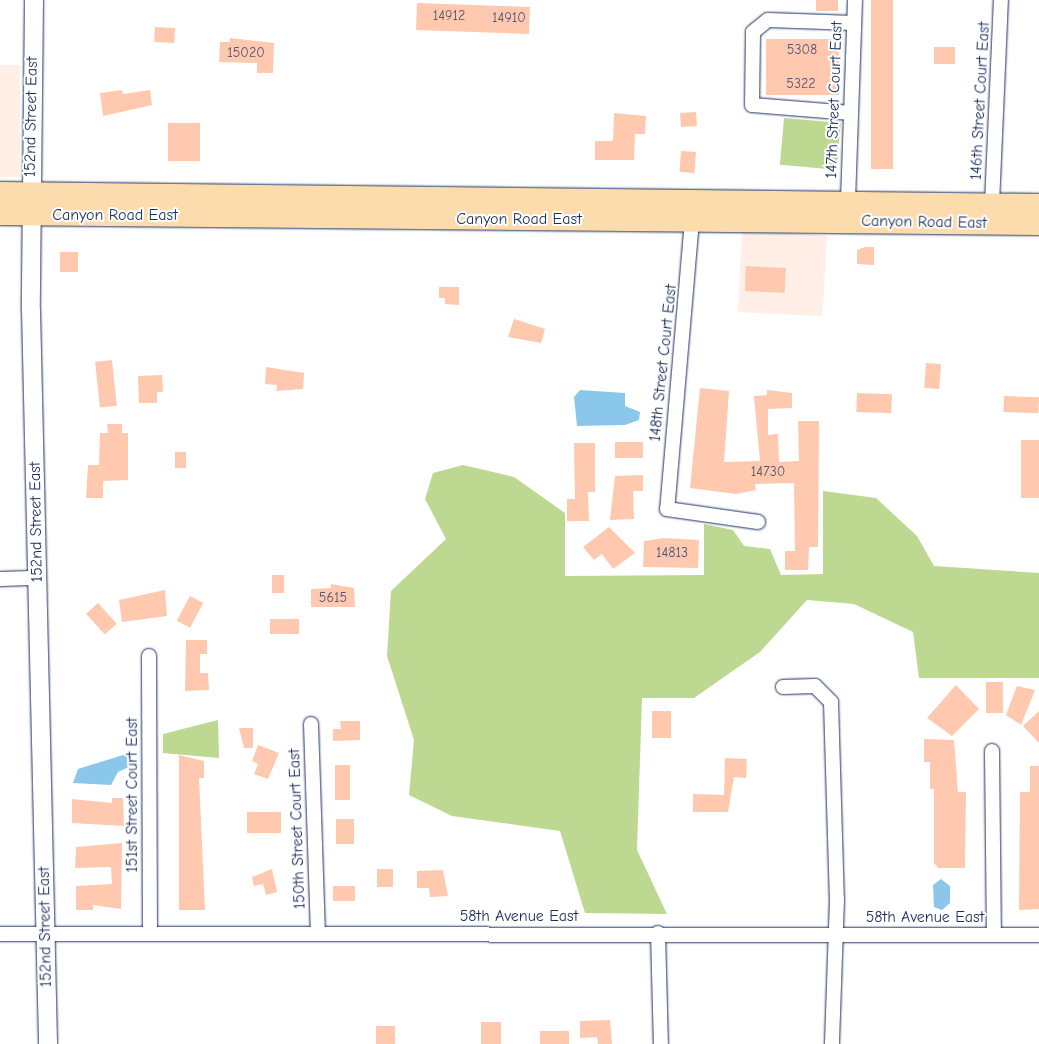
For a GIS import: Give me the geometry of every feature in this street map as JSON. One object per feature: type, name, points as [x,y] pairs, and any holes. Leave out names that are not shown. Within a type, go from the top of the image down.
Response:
[{"type":"main road","name":"Canyon Road East","points":[[0,193],[30,204],[583,219],[1039,224]]},
{"type":"main road","name":"Canyon Road East","points":[[0,214],[30,204],[665,198],[1039,205]]},
{"type":"main road","points":[[583,219],[586,211],[665,198]]},
{"type":"street","name":"152nd Street East","points":[[34,0],[30,204],[48,1044]]},
{"type":"street","name":"147th Street Court East","points":[[848,202],[855,0]]},
{"type":"street","name":"146th Street Court East","points":[[992,204],[1001,0]]},
{"type":"street","points":[[851,113],[752,105],[753,32],[768,20],[854,23]]},
{"type":"street","name":"148th Street Court East","points":[[692,220],[668,509],[758,522]]},
{"type":"street","points":[[0,578],[38,578]]},
{"type":"street","name":"151st Street Court East","points":[[149,656],[150,934]]},
{"type":"street","points":[[784,686],[815,686],[831,702],[837,899],[833,934],[832,1044]]},
{"type":"street","name":"150th Street Court East","points":[[311,724],[318,933]]},
{"type":"street","points":[[992,751],[994,935]]},
{"type":"street","points":[[658,933],[661,1044]]},
{"type":"street","name":"58th Avenue East","points":[[0,934],[658,933],[1039,935]]},
{"type":"shaded area","points":[[0,65],[20,65],[20,177],[0,177]]},
{"type":"shaded area","points":[[742,231],[827,235],[823,316],[738,312]]},
{"type":"green space","points":[[784,118],[841,123],[837,170],[780,165]]},
{"type":"green space","points":[[463,465],[514,477],[565,513],[565,576],[704,575],[704,524],[733,530],[744,546],[770,549],[781,575],[823,574],[823,491],[876,498],[917,536],[934,566],[1039,573],[1039,678],[919,678],[913,632],[854,604],[807,600],[760,652],[694,698],[642,698],[637,850],[667,914],[585,913],[560,831],[452,816],[409,795],[414,740],[387,656],[391,591],[446,539],[425,499],[433,473]]},
{"type":"green space","points":[[218,720],[219,758],[163,753],[163,734]]},
{"type":"water","points":[[580,390],[625,393],[625,406],[640,412],[639,420],[625,425],[577,426],[574,397]]},
{"type":"water","points":[[123,755],[129,755],[131,766],[118,772],[111,785],[73,783],[78,769]]},
{"type":"water","points":[[941,879],[950,886],[950,903],[942,910],[934,907],[933,885]]},
{"type":"building","points":[[816,0],[838,0],[838,11],[816,11]]},
{"type":"building","points":[[871,0],[893,0],[893,169],[871,169]]},
{"type":"building","points":[[417,3],[530,7],[529,34],[416,30]]},
{"type":"building","points":[[155,27],[175,28],[174,43],[154,42]]},
{"type":"building","points":[[230,38],[274,43],[273,73],[257,73],[257,63],[219,62],[220,42],[230,42]]},
{"type":"building","points":[[766,39],[839,39],[839,95],[766,95]]},
{"type":"building","points":[[934,47],[955,47],[955,64],[934,64]]},
{"type":"building","points":[[122,90],[123,94],[150,90],[152,105],[103,116],[100,93]]},
{"type":"building","points":[[696,112],[697,126],[681,127],[680,113]]},
{"type":"building","points":[[614,113],[646,116],[645,134],[635,134],[634,160],[595,160],[595,141],[613,141]]},
{"type":"building","points":[[168,123],[200,123],[200,161],[168,161]]},
{"type":"building","points":[[681,151],[696,152],[694,173],[680,172]]},
{"type":"building","points":[[865,247],[874,247],[874,265],[857,264],[857,250]]},
{"type":"building","points":[[60,252],[78,252],[78,272],[60,272]]},
{"type":"building","points":[[746,266],[786,268],[785,293],[745,291]]},
{"type":"building","points":[[439,287],[459,287],[459,305],[445,304],[445,298],[439,298]]},
{"type":"building","points":[[514,319],[545,329],[541,343],[508,337]]},
{"type":"building","points":[[112,360],[117,406],[100,408],[95,362]]},
{"type":"building","points":[[926,363],[941,364],[939,389],[924,388]]},
{"type":"building","points":[[266,367],[304,373],[303,389],[276,391],[277,385],[265,384]]},
{"type":"building","points":[[162,375],[163,392],[157,392],[157,403],[139,403],[138,376]]},
{"type":"building","points":[[700,388],[729,391],[724,462],[760,461],[754,396],[767,395],[767,390],[792,393],[792,408],[768,409],[768,435],[778,434],[779,462],[799,461],[798,421],[819,421],[818,547],[809,547],[808,570],[785,570],[785,551],[795,551],[794,483],[755,484],[756,490],[736,494],[690,488]]},
{"type":"building","points":[[857,393],[892,394],[891,413],[856,412]]},
{"type":"building","points":[[1004,396],[1039,397],[1038,413],[1003,412]]},
{"type":"building","points":[[107,424],[122,424],[122,433],[128,433],[128,480],[103,481],[103,498],[86,498],[88,465],[99,465],[100,433],[108,433]]},
{"type":"building","points":[[1021,440],[1039,440],[1039,498],[1021,498]]},
{"type":"building","points":[[615,442],[643,442],[643,458],[615,458]]},
{"type":"building","points":[[574,443],[595,443],[595,492],[588,492],[589,521],[567,521],[567,499],[575,499]]},
{"type":"building","points":[[175,452],[186,452],[186,468],[175,468]]},
{"type":"building","points":[[643,475],[643,491],[633,491],[634,519],[610,520],[615,476]]},
{"type":"building","points":[[609,527],[635,553],[613,569],[602,554],[594,560],[583,547]]},
{"type":"building","points":[[664,538],[699,540],[698,568],[643,567],[644,541]]},
{"type":"building","points":[[272,575],[284,575],[284,593],[272,593]]},
{"type":"building","points":[[331,584],[354,588],[355,607],[311,607],[311,589],[331,588]]},
{"type":"building","points":[[165,590],[167,616],[122,622],[119,600]]},
{"type":"building","points":[[190,596],[203,603],[190,628],[177,621]]},
{"type":"building","points":[[98,603],[117,624],[105,635],[86,614]]},
{"type":"building","points":[[270,619],[299,619],[299,634],[270,634]]},
{"type":"building","points":[[186,640],[207,640],[207,654],[200,654],[200,673],[208,673],[209,690],[185,691]]},
{"type":"building","points":[[986,682],[1003,682],[1003,713],[986,713]]},
{"type":"building","points":[[956,685],[979,709],[952,736],[927,718]]},
{"type":"building","points":[[1017,686],[1035,690],[1021,725],[1006,715]]},
{"type":"building","points":[[652,711],[671,711],[671,738],[652,738]]},
{"type":"building","points":[[1039,711],[1039,743],[1023,726]]},
{"type":"building","points":[[340,721],[360,721],[360,740],[333,741],[333,729],[341,729]]},
{"type":"building","points":[[239,728],[253,728],[253,748],[244,748]]},
{"type":"building","points":[[924,739],[954,740],[958,792],[966,792],[965,868],[938,868],[934,863],[934,789],[930,789],[930,762],[924,762]]},
{"type":"building","points":[[258,745],[279,753],[268,779],[254,774],[258,764],[252,761]]},
{"type":"building","points":[[179,755],[204,761],[204,778],[199,778],[205,910],[179,910]]},
{"type":"building","points":[[725,758],[747,759],[746,778],[734,777],[728,812],[693,812],[693,794],[724,795]]},
{"type":"building","points":[[335,765],[350,765],[350,800],[335,800]]},
{"type":"building","points":[[1030,766],[1039,766],[1039,909],[1019,910],[1020,792],[1030,792]]},
{"type":"building","points":[[112,798],[123,798],[124,826],[72,823],[72,799],[112,803]]},
{"type":"building","points":[[247,812],[281,812],[281,833],[247,833]]},
{"type":"building","points":[[336,819],[354,819],[354,844],[336,844]]},
{"type":"building","points":[[122,843],[121,909],[93,905],[93,910],[76,910],[76,886],[112,884],[111,867],[75,868],[76,847]]},
{"type":"building","points":[[272,869],[277,892],[266,895],[263,884],[254,886],[252,877]]},
{"type":"building","points":[[377,869],[393,869],[393,887],[377,887]]},
{"type":"building","points":[[443,870],[448,896],[430,897],[429,888],[417,888],[417,871]]},
{"type":"building","points":[[333,886],[355,886],[355,901],[333,901]]},
{"type":"building","points":[[610,1020],[612,1044],[598,1044],[597,1037],[580,1038],[580,1021]]},
{"type":"building","points":[[481,1022],[501,1022],[501,1044],[481,1044]]},
{"type":"building","points":[[376,1026],[395,1026],[395,1044],[376,1044]]},
{"type":"building","points":[[540,1031],[569,1031],[569,1044],[540,1044]]}]
